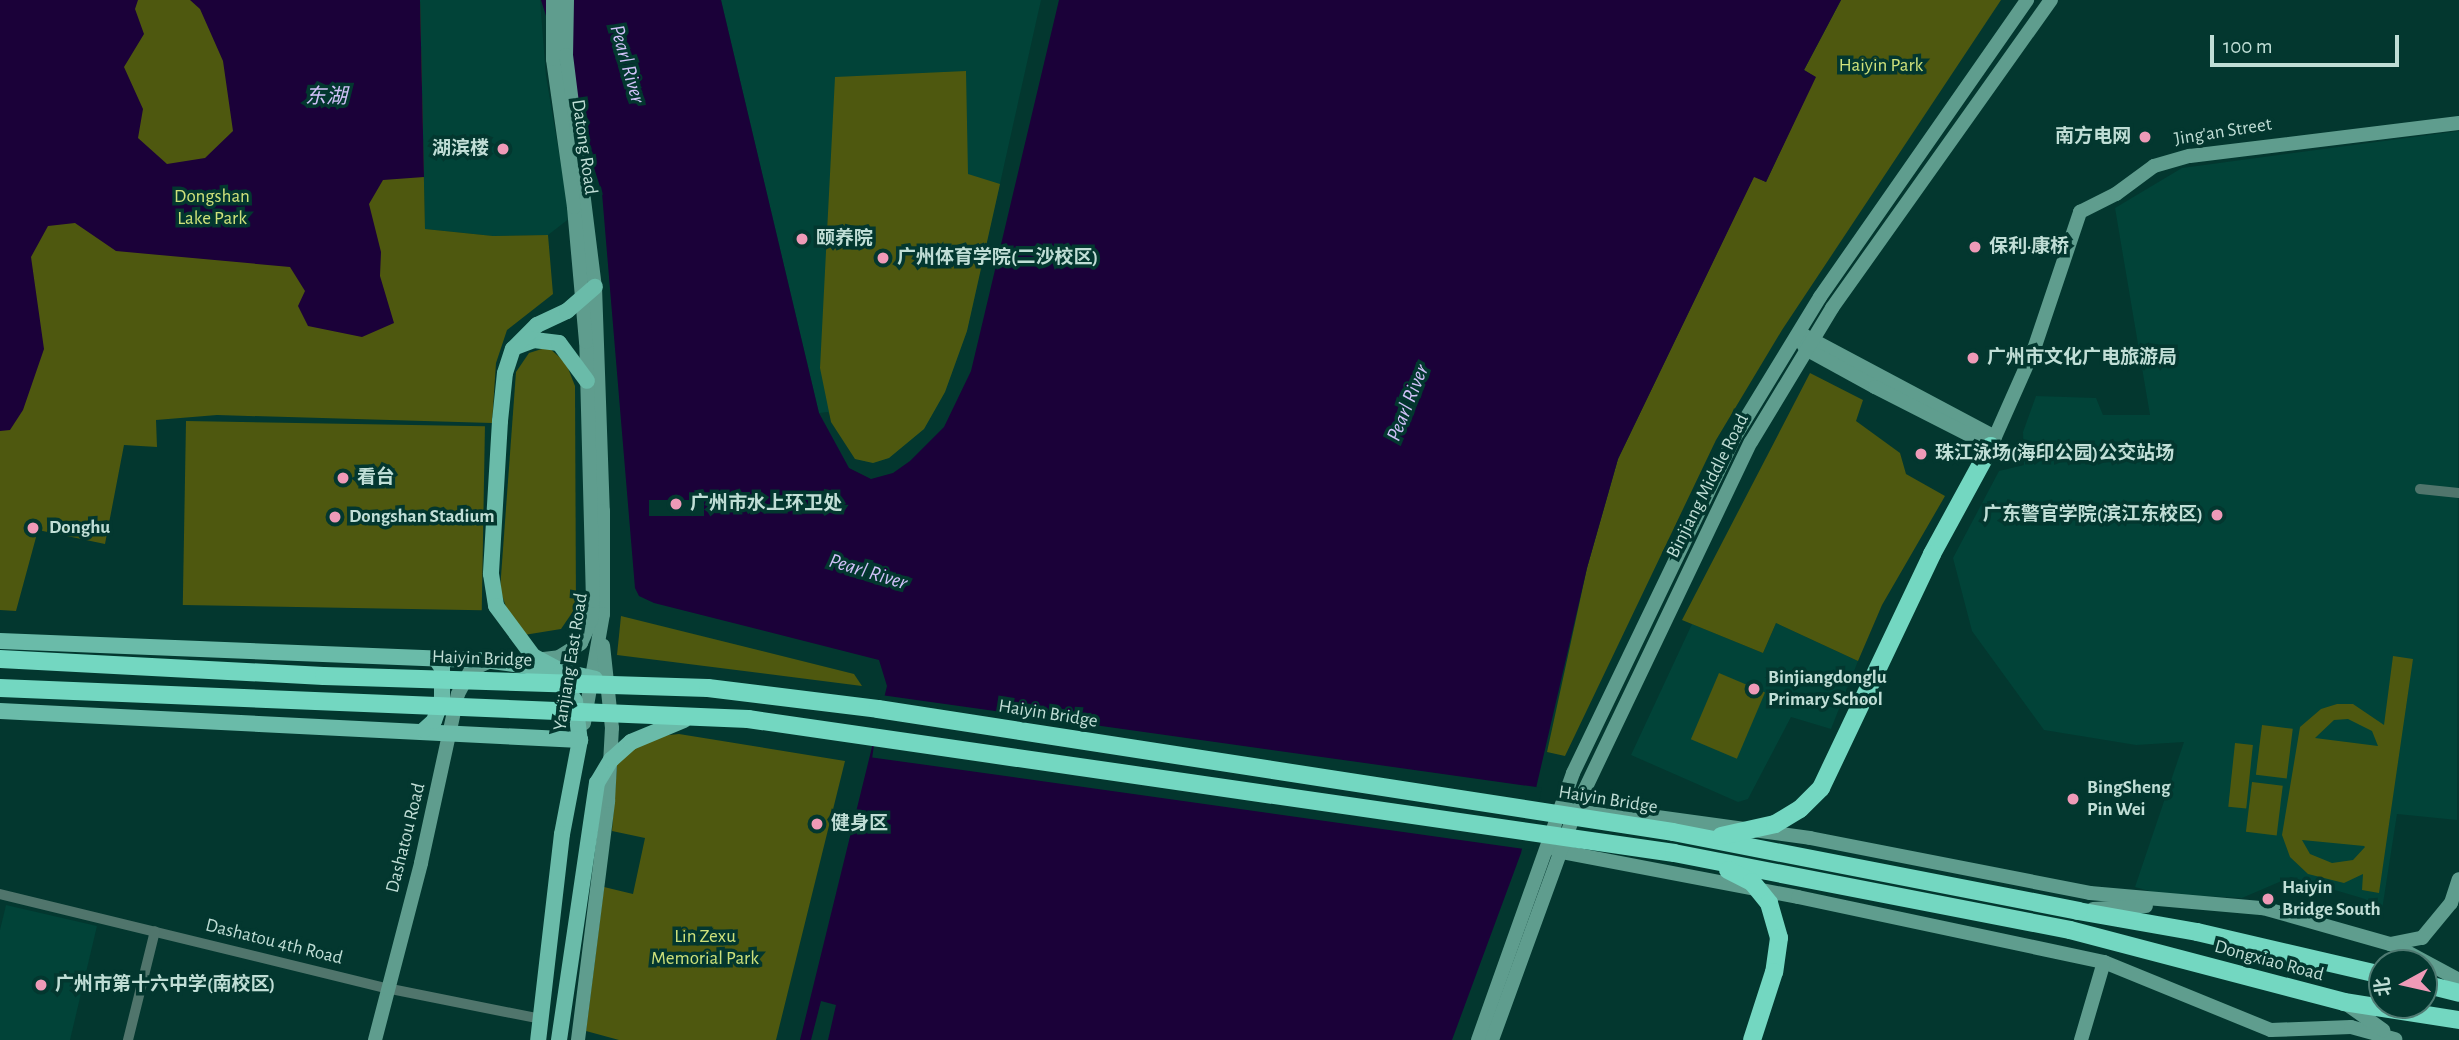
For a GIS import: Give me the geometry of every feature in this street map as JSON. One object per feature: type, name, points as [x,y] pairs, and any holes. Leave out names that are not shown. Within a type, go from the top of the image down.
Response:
[{"type":"highway","points":[[1673,832],[1713,836],[1747,833],[1784,819],[1814,796],[1832,771],[1875,667],[1993,441]]},
{"type":"highway","name":"Haiyin Bridge","points":[[0,659],[324,677],[708,688],[878,709],[1673,832],[2078,911]]},
{"type":"highway","points":[[0,688],[724,716],[1674,853],[1737,873],[1769,903],[1779,937],[1777,954],[1752,1040]]},
{"type":"highway","name":"Dongxiao Road","points":[[1674,853],[2070,930],[2368,1006]]},
{"type":"highway","name":"Dongxiao Road","points":[[2078,911],[2197,932],[2368,972]]},
{"type":"highway","points":[[2438,988],[2459,993]]},
{"type":"highway","name":"Dongxiao Road","points":[[2438,1017],[2459,1020]]},
{"type":"main road","name":"Datong Road","points":[[553,0],[553,59],[595,287]]},
{"type":"main road","name":"Datong Road","points":[[567,0],[566,55],[581,206],[582,300]]},
{"type":"main road","name":"Binjiang Middle Road","points":[[1478,1040],[1553,823],[1734,438],[1796,334],[2027,0]]},
{"type":"main road","name":"Binjiang Middle Road","points":[[1492,1040],[1557,851],[1720,501],[1809,344],[2051,0]]},
{"type":"main road","name":"Jing'an Street","points":[[1993,441],[2034,349],[2080,212],[2116,194],[2154,166],[2190,156],[2459,123]]},
{"type":"main road","points":[[595,287],[582,300],[537,325],[513,349],[505,373],[500,421],[491,574],[496,607],[511,632],[542,663],[571,674],[622,684]]},
{"type":"main road","name":"Yanjiang East Road","points":[[538,1040],[562,834],[603,614],[595,287]]},
{"type":"main road","name":"Yanjiang East Road","points":[[492,661],[543,660],[577,648],[586,637],[593,601],[582,300]]},
{"type":"main road","points":[[1796,334],[1809,344],[1993,441]]},
{"type":"main road","points":[[513,349],[534,340],[559,343],[587,381]]},
{"type":"main road","points":[[578,1040],[608,801],[611,728],[603,614]]},
{"type":"main road","points":[[0,641],[492,661],[529,666],[564,684],[575,701],[580,740],[424,730],[206,724],[0,712]]},
{"type":"main road","points":[[424,730],[439,713],[442,698],[443,677],[436,659]]},
{"type":"main road","name":"Dashatou Road","points":[[374,1040],[421,863],[449,732],[467,676],[477,666],[492,661]]},
{"type":"main road","points":[[559,1040],[597,783],[617,754],[647,733],[682,720],[724,716]]},
{"type":"main road","points":[[2395,1039],[2377,1031],[2341,1027],[2271,1030],[2104,962],[1798,897],[1557,851],[1553,823],[1577,806],[1810,838],[2090,893],[2263,908],[2390,944],[2459,980]]},
{"type":"main road","points":[[1798,897],[1790,879],[1791,857],[1795,846],[1810,838]]},
{"type":"main road","points":[[2390,944],[2422,937],[2451,903],[2459,879]]},
{"type":"main road","points":[[2090,893],[2197,932]]},
{"type":"main road","points":[[2078,911],[2193,902]]},
{"type":"main road","points":[[2081,1040],[2104,962]]},
{"type":"main road","points":[[2344,1002],[2395,1039]]},
{"type":"main road","points":[[2341,1027],[2372,1019]]},
{"type":"street","points":[[2420,489],[2459,493]]},
{"type":"street","name":"Dashatou 4th Road","points":[[0,894],[386,988],[541,1019]]},
{"type":"street","points":[[128,1040],[155,931]]},
{"type":"shaded area","points":[[420,0],[540,0],[546,76],[570,218],[548,235],[493,236],[425,229]]},
{"type":"shaded area","name":"广州体育学院(二沙校区)","points":[[721,0],[1041,0],[967,331],[945,392],[924,429],[889,458],[873,463],[855,459],[828,412],[819,413]]},
{"type":"shaded area","name":"广东警官学院(滨江东校区)","points":[[2459,131],[2457,820],[2397,814],[2382,910],[2365,899],[2291,877],[2242,898],[2160,894],[2135,887],[2184,742],[2136,745],[2044,730],[1972,631],[1953,558],[1999,471],[2024,465],[2023,432],[2036,396],[2096,398],[2103,415],[2150,415],[2115,208],[2182,168]]},
{"type":"shaded area","name":"Binjiangdonglu Primary School","points":[[1776,623],[1858,661],[1831,729],[1791,717],[1748,799],[1738,802],[1631,755],[1692,624],[1763,653]]},
{"type":"shaded area","name":"广州市第十六中学(南校区)","points":[[6,905],[97,926],[70,1040],[0,1040],[0,930]]},
{"type":"green space","name":"Dongshan Lake Park","points":[[0,0],[420,0],[425,229],[493,236],[548,235],[553,294],[507,330],[496,363],[492,423],[217,415],[156,420],[157,447],[124,445],[105,544],[38,530],[16,611],[0,610]]},
{"type":"green space","name":"Haiyin Park","points":[[1841,0],[2001,0],[1782,330],[1716,440],[1565,756],[1547,752],[1587,568],[1618,459],[1754,176],[1766,182],[1815,77],[1804,70]]},
{"type":"green space","points":[[966,71],[968,174],[1000,184],[967,331],[945,392],[924,429],[889,458],[873,463],[855,459],[831,422],[820,368],[835,77]]},
{"type":"green space","points":[[548,347],[566,363],[575,386],[576,607],[561,629],[524,635],[509,615],[500,590],[516,372],[529,353]]},
{"type":"green space","points":[[1810,373],[1863,400],[1856,421],[1900,453],[1906,474],[1945,496],[1882,605],[1858,661],[1776,623],[1763,653],[1682,620]]},
{"type":"green space","name":"Dongshan Stadium","points":[[186,421],[485,426],[482,610],[183,605]]},
{"type":"green space","points":[[621,616],[854,674],[862,686],[617,655]]},
{"type":"green space","points":[[2393,656],[2413,659],[2379,893],[2362,890],[2363,874],[2344,883],[2308,874],[2290,857],[2282,835],[2300,727],[2321,709],[2337,704],[2353,704],[2384,725]],"holes":[[[2348,719],[2372,731],[2378,746],[2315,738],[2334,720]],[[2302,840],[2364,846],[2365,847],[2353,860],[2332,863],[2310,854]]]},
{"type":"green space","points":[[1719,673],[1765,693],[1737,759],[1691,739]]},
{"type":"green space","points":[[2262,725],[2293,729],[2287,778],[2256,775]]},
{"type":"green space","name":"Lin Zexu Memorial Park","points":[[679,734],[845,761],[776,1040],[619,1040],[586,1031],[604,887],[633,894],[645,838],[612,831],[617,765],[634,748],[660,736]]},
{"type":"green space","points":[[2235,743],[2253,745],[2246,809],[2228,807]]},
{"type":"green space","points":[[2252,782],[2283,786],[2277,835],[2246,832]]},
{"type":"water","name":"东湖","points":[[0,0],[138,0],[135,9],[144,34],[124,67],[143,109],[138,138],[167,164],[205,158],[233,131],[223,61],[200,9],[190,0],[420,0],[424,177],[383,180],[369,204],[381,252],[380,276],[394,323],[362,337],[308,326],[298,306],[305,291],[290,267],[116,251],[75,223],[48,226],[31,257],[44,349],[23,410],[10,430],[0,431]]},
{"type":"water","name":"Pearl River","points":[[541,0],[721,0],[819,413],[849,468],[871,479],[893,473],[910,461],[944,427],[971,371],[1059,0],[1841,0],[1804,70],[1816,77],[1766,182],[1754,177],[1618,459],[1587,568],[1521,853],[1452,1040],[800,1040],[887,686],[879,660],[654,603],[639,596],[635,588],[602,193]]},
{"type":"pier","name":"广州市水上环卫处","points":[[649,500],[704,500],[704,516],[649,516]]},
{"type":"pier","points":[[881,695],[1542,788],[1533,850],[872,757]]},
{"type":"pier","points":[[821,1001],[836,1005],[828,1040],[811,1040]]},
{"type":"place","name":"南方电网","points":[[2145,137]]},
{"type":"place","name":"湖滨楼","points":[[503,149]]},
{"type":"place","name":"颐养院","points":[[802,239]]},
{"type":"place","name":"保利·康桥","points":[[1975,247]]},
{"type":"place","name":"广州体育学院(二沙校区)","points":[[883,258]]},
{"type":"place","name":"广州市文化广电旅游局","points":[[1973,358]]},
{"type":"place","name":"珠江泳场(海印公园)公交站场","points":[[1921,454]]},
{"type":"place","name":"看台","points":[[343,478]]},
{"type":"place","name":"广州市水上环卫处","points":[[676,504]]},
{"type":"place","name":"广东警官学院(滨江东校区)","points":[[2217,515]]},
{"type":"place","name":"Dongshan Stadium","points":[[335,517]]},
{"type":"place","name":"Donghu","points":[[33,528]]},
{"type":"place","name":"Binjiangdonglu Primary School","points":[[1754,689]]},
{"type":"place","name":"BingSheng Pin Wei","points":[[2073,799]]},
{"type":"place","name":"健身区","points":[[817,824]]},
{"type":"place","name":"Haiyin Bridge South","points":[[2268,899]]},
{"type":"place","name":"广州市第十六中学(南校区)","points":[[41,985]]}]
